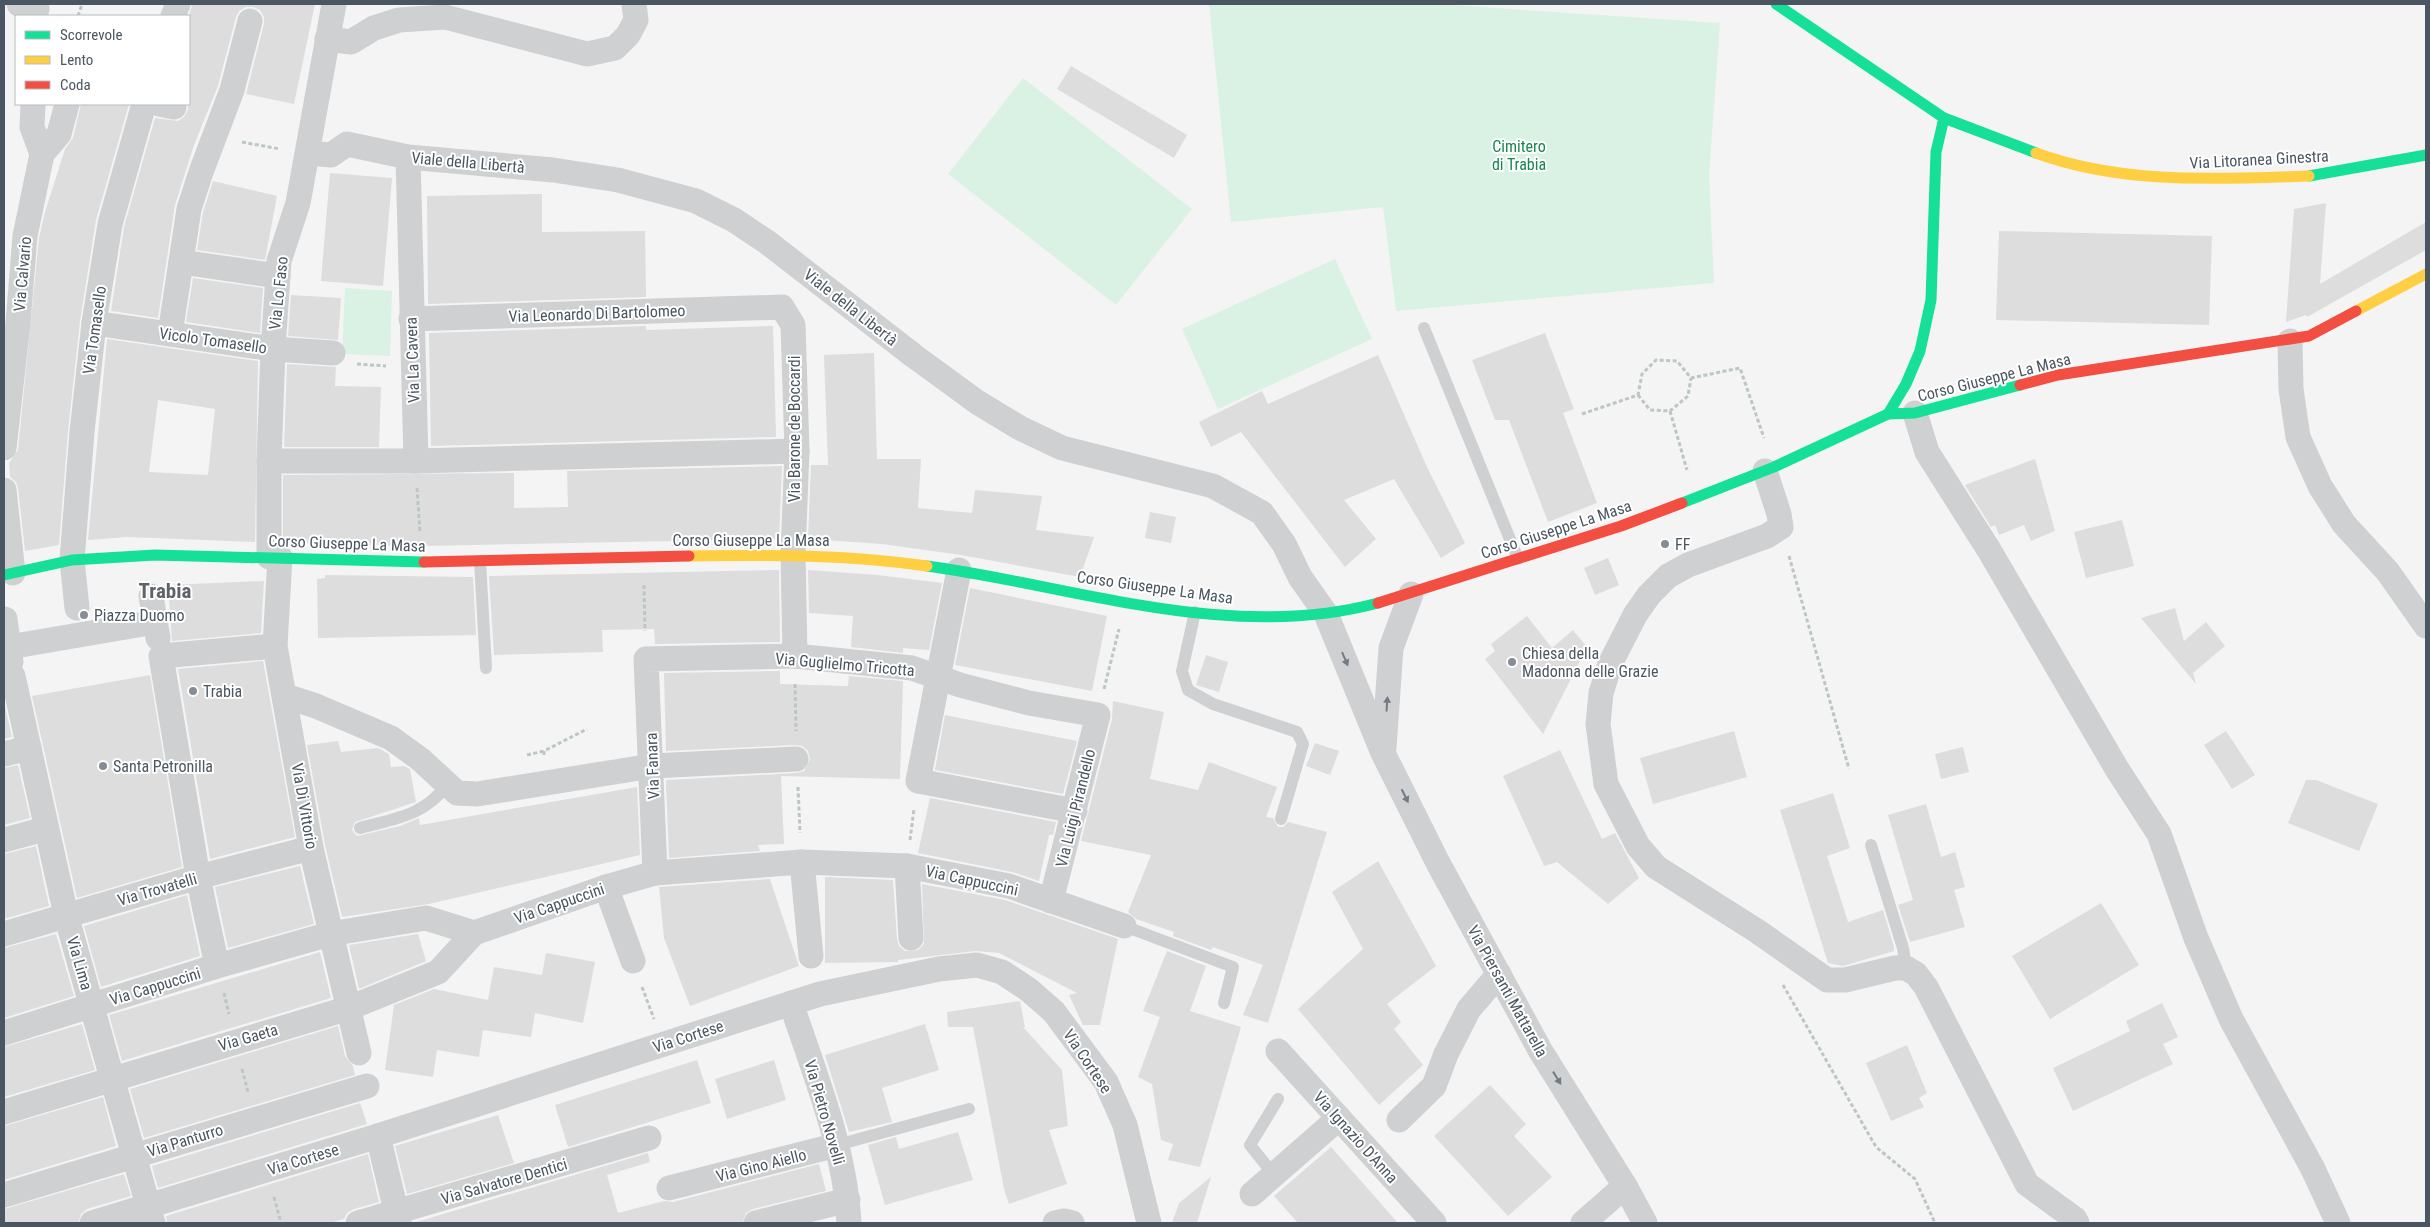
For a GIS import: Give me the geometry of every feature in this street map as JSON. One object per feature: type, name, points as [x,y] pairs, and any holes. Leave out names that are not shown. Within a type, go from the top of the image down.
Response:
[{"type":"street","name":"Via Lo Faso","points":[[275,557],[269,461],[273,349],[279,261],[298,203],[334,4]]},
{"type":"street","points":[[328,39],[351,42],[374,28],[399,20],[446,10],[587,54],[615,48],[628,36],[636,20],[634,4]]},
{"type":"street","name":"Via Litoranea Ginestra","points":[[1776,4],[1944,118],[2039,154],[2114,173],[2202,180],[2318,176],[2426,155]]},
{"type":"street","points":[[170,334],[189,209],[210,146],[232,90],[250,22]]},
{"type":"street","points":[[34,105],[32,127],[42,154],[59,134],[67,105]]},
{"type":"street","name":"Via Tomasello","points":[[77,608],[72,560],[82,432],[94,323],[110,224],[144,105]]},
{"type":"street","points":[[1888,414],[1906,384],[1920,351],[1931,300],[1936,152],[1944,118]]},
{"type":"street","points":[[308,153],[331,155],[347,144],[337,131],[312,127]]},
{"type":"street","name":"Viale della Libertà","points":[[347,144],[408,157],[562,172],[618,180],[696,201],[734,220],[767,242],[914,356],[978,402],[1020,428],[1062,448],[1212,486],[1262,512],[1284,544],[1300,577],[1326,614],[1384,753]]},
{"type":"street","name":"Via Calvario","points":[[4,448],[14,236],[42,154]]},
{"type":"street","name":"Via La Cavera","points":[[408,157],[416,460]]},
{"type":"street","points":[[181,262],[278,276]]},
{"type":"street","name":"Corso Giuseppe La Masa","points":[[8,574],[72,560],[155,554],[421,562],[794,554],[880,558],[959,570],[1126,602],[1195,612],[1257,617],[1326,614],[1359,608],[1411,594],[1621,526],[1769,469],[1888,414],[1915,413],[2058,375],[2290,341],[2309,336],[2426,274]]},
{"type":"street","name":"Via Leonardo Di Bartolomeo","points":[[411,319],[782,307]]},
{"type":"street","name":"Via Barone de Boccardi","points":[[782,307],[793,325],[797,451],[794,554],[795,656]]},
{"type":"street","name":"Vicolo Tomasello","points":[[94,323],[273,349],[332,353]]},
{"type":"street","points":[[2290,341],[2291,389],[2298,437],[2320,486],[2344,524],[2388,572],[2426,626]]},
{"type":"street","points":[[1915,413],[1927,452],[1988,550],[2117,769],[2159,834],[2196,938],[2231,1018],[2313,1169],[2338,1223]]},
{"type":"street","points":[[269,461],[416,460],[797,451]]},
{"type":"street","points":[[1769,469],[1781,527],[1767,536],[1688,565],[1668,576],[1649,595],[1635,615],[1610,664],[1601,693],[1598,724],[1606,784],[1638,846],[1656,867],[1765,937],[1827,980],[1845,980],[1895,968],[1906,968],[1916,974],[1926,987],[2027,1184],[2075,1219],[2077,1223]]},
{"type":"street","points":[[4,490],[8,574]]},
{"type":"street","name":"Via Di Vittorio","points":[[275,557],[276,646],[312,848],[330,934],[359,1053]]},
{"type":"street","points":[[959,570],[937,675],[918,781],[1075,811]]},
{"type":"street","points":[[1384,753],[1391,648],[1411,594]]},
{"type":"street","points":[[151,596],[198,877],[217,966]]},
{"type":"street","name":"Via Lima","points":[[6,619],[12,684],[29,748],[45,829],[66,915],[151,1214]]},
{"type":"street","points":[[9,647],[155,622]]},
{"type":"street","points":[[162,664],[276,646]]},
{"type":"street","name":"Via Guglielmo Tricotta","points":[[646,659],[795,656],[912,668],[937,675],[960,685],[1029,703],[1098,715]]},
{"type":"street","name":"Via Fanara","points":[[646,659],[655,873]]},
{"type":"street","points":[[285,696],[316,706],[391,738],[420,759],[458,793],[477,794],[652,766],[796,759]]},
{"type":"street","name":"Via Luigi Pirandello","points":[[1051,901],[1098,715]]},
{"type":"street","points":[[4,754],[29,748]]},
{"type":"street","name":"Via Piersanti Mattarella","points":[[1384,753],[1438,863],[1540,1050],[1626,1186],[1645,1223]]},
{"type":"street","points":[[4,840],[45,829]]},
{"type":"street","name":"Via Trovatelli","points":[[4,934],[198,877],[312,848]]},
{"type":"street","points":[[802,862],[811,956]]},
{"type":"street","name":"Via Cappuccini","points":[[4,1033],[217,966],[330,934],[426,918],[474,933],[606,886],[655,873],[802,862],[907,866],[1009,886],[1124,926]]},
{"type":"street","points":[[907,866],[911,938]]},
{"type":"street","points":[[606,886],[632,961]]},
{"type":"street","name":"Via Gaeta","points":[[4,1112],[349,1008],[438,972],[474,933]]},
{"type":"street","name":"Via Cortese","points":[[92,1223],[151,1214],[378,1136],[820,994],[939,968],[976,965],[1002,972],[1029,990],[1054,1012],[1106,1082],[1126,1125],[1149,1223]]},
{"type":"street","points":[[1399,1120],[1434,1086],[1446,1054],[1469,1009],[1499,974]]},
{"type":"street","name":"Via Pietro Novelli","points":[[791,1003],[837,1145],[849,1212]]},
{"type":"street","name":"Via Ignazio D'Anna","points":[[1278,1051],[1434,1223]]},
{"type":"street","name":"Via Panturro","points":[[4,1195],[367,1086]]},
{"type":"street","points":[[1252,1194],[1339,1118]]},
{"type":"street","points":[[378,1136],[398,1218]]},
{"type":"street","name":"Via Salvatore Dentici","points":[[358,1223],[398,1218],[650,1138]]},
{"type":"street","name":"Via Gino Aiello","points":[[669,1188],[837,1145]]},
{"type":"street","points":[[1584,1223],[1626,1186]]},
{"type":"street","points":[[756,1223],[849,1212]]},
{"type":"street","points":[[1055,1223],[1064,1221],[1072,1223]]},
{"type":"lane","points":[[1424,328],[1518,559]]},
{"type":"lane","points":[[480,561],[486,668]]},
{"type":"lane","points":[[1195,612],[1182,671],[1188,690],[1213,704],[1297,732],[1304,744],[1281,819]]},
{"type":"lane","points":[[360,828],[418,812],[436,800],[447,785]]},
{"type":"lane","points":[[1871,845],[1904,948],[1906,968]]},
{"type":"lane","points":[[1124,926],[1233,967],[1224,1003]]},
{"type":"lane","points":[[1274,1175],[1250,1145],[1278,1099]]},
{"type":"lane","name":"Via Gino Aiello","points":[[837,1145],[969,1109]]},
{"type":"path","points":[[332,353],[338,364],[413,367]]},
{"type":"path","points":[[1656,360],[1677,361],[1691,378],[1688,396],[1670,411],[1650,410],[1638,395],[1642,374],[1656,360]]},
{"type":"path","points":[[1691,378],[1740,368],[1769,469]]},
{"type":"path","points":[[1582,414],[1638,395]]},
{"type":"path","points":[[1670,411],[1695,497]]},
{"type":"path","points":[[416,460],[421,562]]},
{"type":"path","points":[[1781,527],[1849,769]]},
{"type":"path","points":[[643,557],[646,659]]},
{"type":"path","points":[[1098,715],[1126,602]]},
{"type":"path","points":[[907,866],[918,781]]},
{"type":"path","points":[[632,961],[663,1044]]},
{"type":"path","points":[[1779,978],[1876,1147],[1915,1179],[1935,1223]]},
{"type":"green space","name":"Cimitero di Trabia","points":[[1209,4],[1436,4],[1720,23],[1709,176],[1714,283],[1396,311],[1383,207],[1231,222]]},
{"type":"green space","points":[[1023,78],[1192,209],[1116,305],[948,174]]},
{"type":"green space","points":[[1335,259],[1372,339],[1218,409],[1182,329]]},
{"type":"green space","points":[[345,288],[392,291],[390,356],[342,354]]},
{"type":"building","points":[[192,4],[315,4],[294,104],[246,94],[264,24],[264,17],[260,10],[253,7],[246,7],[239,11],[218,86],[194,145],[175,205],[158,318],[111,311],[124,227],[155,118],[178,121],[184,117],[188,110],[188,105],[190,105],[189,15]]},
{"type":"building","points":[[1071,66],[1187,135],[1174,158],[1057,89]]},
{"type":"building","points":[[81,105],[129,105],[96,220],[80,321],[68,431],[59,545],[25,551],[18,488],[16,482],[10,477],[9,463],[18,450],[39,238],[45,212],[65,149],[73,138]]},
{"type":"building","points":[[330,173],[392,178],[383,286],[321,281]]},
{"type":"building","points":[[213,181],[277,196],[265,260],[197,250],[203,212]]},
{"type":"building","points":[[542,194],[542,232],[645,231],[646,297],[428,304],[427,196]]},
{"type":"building","points":[[2326,203],[2320,284],[2426,222],[2426,250],[2307,317],[2306,315],[2286,322],[2294,209]]},
{"type":"building","points":[[1999,231],[2212,236],[2209,325],[1996,320]]},
{"type":"building","points":[[193,278],[263,288],[260,333],[186,322]]},
{"type":"building","points":[[291,295],[341,298],[338,340],[288,336]]},
{"type":"building","points":[[646,326],[646,330],[773,326],[776,437],[431,446],[429,333]]},
{"type":"building","points":[[1545,333],[1574,409],[1563,413],[1597,503],[1548,522],[1509,420],[1495,420],[1472,360]]},
{"type":"building","points":[[107,339],[258,361],[255,542],[127,537],[88,540]],"holes":[[[158,400],[215,409],[208,475],[149,472]]]},
{"type":"building","points":[[874,353],[877,459],[921,459],[918,508],[972,513],[975,490],[1042,496],[1036,530],[1094,537],[1080,577],[961,555],[882,544],[808,539],[811,465],[828,465],[824,355]]},
{"type":"building","points":[[1378,355],[1426,465],[1465,543],[1441,558],[1394,479],[1344,500],[1376,539],[1345,567],[1241,432],[1211,447],[1199,422],[1262,391],[1268,404]]},
{"type":"building","points":[[287,364],[336,367],[335,386],[381,387],[379,447],[284,447]]},
{"type":"building","points":[[2035,459],[2055,531],[2031,541],[2024,525],[1999,535],[1995,525],[1991,527],[1965,485]]},
{"type":"building","points":[[782,466],[779,539],[421,546],[283,543],[283,475],[514,473],[514,508],[568,507],[567,471]]},
{"type":"building","points":[[1150,512],[1176,517],[1171,543],[1145,538]]},
{"type":"building","points":[[2122,520],[2134,566],[2086,578],[2074,532]]},
{"type":"building","points":[[1608,558],[1619,585],[1595,595],[1584,568]]},
{"type":"building","points":[[779,570],[780,642],[655,644],[654,629],[602,630],[603,652],[494,655],[489,576]]},
{"type":"building","points":[[808,570],[878,575],[942,583],[929,650],[903,648],[903,653],[851,647],[853,616],[809,613]]},
{"type":"building","points":[[325,575],[473,577],[476,635],[318,638],[317,579],[325,578]]},
{"type":"building","points":[[264,581],[261,633],[172,641],[168,585]]},
{"type":"building","points":[[970,588],[1107,616],[1092,691],[955,665]]},
{"type":"building","points":[[2175,608],[2184,641],[2206,622],[2225,646],[2193,673],[2196,684],[2141,618]]},
{"type":"building","points":[[1527,616],[1552,648],[1573,630],[1587,647],[1543,734],[1485,659],[1495,651],[1491,644]]},
{"type":"building","points":[[1206,655],[1228,662],[1219,692],[1196,685]]},
{"type":"building","points":[[263,661],[295,837],[210,859],[178,669]]},
{"type":"building","points":[[780,671],[780,684],[848,686],[849,676],[903,681],[900,779],[781,776],[784,844],[758,845],[760,851],[669,858],[667,780],[797,773],[804,771],[810,759],[808,751],[802,746],[795,745],[666,751],[664,673]]},
{"type":"building","name":"Santa Petronilla","points":[[150,675],[182,867],[77,898],[32,696]]},
{"type":"building","points":[[1113,701],[1164,712],[1150,779],[1198,790],[1209,762],[1277,787],[1266,817],[1273,818],[1278,827],[1283,827],[1288,822],[1327,832],[1268,1023],[1243,1015],[1263,965],[1213,947],[1211,950],[1173,936],[1174,932],[1136,919],[1128,912],[1151,855],[1081,841],[1112,719]]},
{"type":"building","points":[[4,702],[12,737],[4,739]]},
{"type":"building","points":[[945,715],[1077,741],[1063,794],[935,770]]},
{"type":"building","points":[[1734,731],[1747,777],[1653,804],[1640,758]]},
{"type":"building","points":[[2226,731],[2255,775],[2232,789],[2204,745]]},
{"type":"building","points":[[338,741],[341,752],[378,748],[389,754],[391,767],[404,766],[410,769],[416,802],[355,822],[352,830],[357,836],[400,826],[419,818],[420,825],[637,787],[640,855],[429,904],[342,917],[325,845],[307,745]]},
{"type":"building","points":[[1315,743],[1339,751],[1330,775],[1306,766]]},
{"type":"building","points":[[1963,747],[1969,772],[1941,779],[1935,754]]},
{"type":"building","points":[[1560,750],[1602,839],[1615,833],[1639,878],[1608,904],[1557,862],[1544,866],[1503,776]]},
{"type":"building","points":[[18,765],[30,818],[4,825],[4,768]]},
{"type":"building","points":[[2306,780],[2316,780],[2378,804],[2359,851],[2288,823]]},
{"type":"building","points":[[1833,793],[1850,848],[1827,856],[1848,922],[1883,910],[1894,947],[1894,951],[1843,966],[1828,963],[1780,810]]},
{"type":"building","points":[[930,798],[1056,822],[1053,835],[1049,835],[1039,881],[1012,872],[918,853]]},
{"type":"building","points":[[1926,804],[1941,857],[1955,852],[1965,887],[1954,890],[1965,927],[1910,942],[1898,905],[1913,900],[1888,815]]},
{"type":"building","points":[[36,846],[49,906],[4,919],[4,854]]},
{"type":"building","points":[[1378,861],[1436,966],[1387,1004],[1401,1022],[1394,1029],[1423,1065],[1379,1105],[1298,1009],[1363,949],[1332,892]]},
{"type":"building","points":[[300,866],[314,924],[228,948],[215,887]]},
{"type":"building","points":[[825,877],[893,880],[897,939],[899,946],[905,951],[918,950],[924,944],[922,884],[1005,900],[1118,939],[1100,1025],[1083,1025],[1069,995],[1077,993],[999,953],[976,951],[898,960],[898,962],[825,963]]},
{"type":"building","points":[[770,879],[799,966],[690,1006],[664,938],[659,887]]},
{"type":"building","points":[[187,895],[200,956],[101,987],[84,926]]},
{"type":"building","points":[[2101,903],[2139,965],[2050,1019],[2012,956]]},
{"type":"building","points":[[56,934],[74,996],[4,1018],[4,948]]},
{"type":"building","points":[[418,934],[426,961],[359,989],[349,945]]},
{"type":"building","points":[[1167,951],[1206,966],[1190,1011],[1241,1027],[1200,1167],[1168,1160],[1173,1144],[1161,1140],[1152,1084],[1138,1077],[1160,1017],[1143,1011]]},
{"type":"building","points":[[320,952],[331,998],[122,1061],[109,1015]]},
{"type":"building","points":[[546,953],[595,962],[583,1023],[535,1013],[531,1037],[483,1030],[479,1057],[437,1050],[433,1077],[385,1070],[394,1005],[434,989],[488,1000],[494,967],[542,975]]},
{"type":"building","points":[[1020,1001],[1025,1027],[1023,1027],[1062,1070],[1068,1126],[1049,1130],[1067,1184],[1009,1204],[1004,1189],[973,1027],[948,1027],[947,1012]]},
{"type":"building","points":[[2162,1003],[2178,1037],[2163,1044],[2173,1064],[2073,1111],[2053,1068],[2130,1031],[2126,1021]]},
{"type":"building","points":[[82,1024],[95,1070],[4,1097],[4,1047]]},
{"type":"building","points":[[925,1024],[939,1070],[882,1088],[892,1122],[849,1132],[825,1055]]},
{"type":"building","points":[[338,1026],[345,1056],[353,1066],[355,1075],[144,1138],[130,1089]]},
{"type":"building","points":[[1907,1045],[1927,1093],[1919,1098],[1924,1107],[1891,1121],[1866,1063]]},
{"type":"building","points":[[697,1060],[711,1103],[568,1147],[555,1105]]},
{"type":"building","points":[[774,1060],[786,1100],[727,1119],[715,1079]]},
{"type":"building","points":[[1490,1085],[1526,1124],[1514,1136],[1552,1177],[1508,1216],[1434,1136]]},
{"type":"building","points":[[103,1097],[116,1146],[4,1180],[4,1126]]},
{"type":"building","points":[[360,1103],[367,1124],[158,1188],[152,1166]]},
{"type":"building","points":[[498,1115],[514,1163],[407,1194],[395,1146]]},
{"type":"building","points":[[958,1132],[973,1180],[885,1205],[868,1145],[896,1137],[899,1149]]},
{"type":"building","points":[[1331,1147],[1398,1223],[1298,1223],[1274,1196]]},
{"type":"building","points":[[648,1153],[650,1162],[607,1175],[618,1213],[664,1201],[673,1202],[819,1164],[826,1191],[753,1209],[746,1213],[742,1223],[413,1223]]},
{"type":"building","points":[[368,1154],[379,1202],[354,1209],[347,1213],[344,1219],[330,1223],[167,1223],[166,1216]]},
{"type":"building","points":[[124,1174],[131,1196],[87,1209],[81,1214],[78,1223],[4,1223],[4,1209]]},
{"type":"building","points":[[1211,1177],[1197,1223],[1172,1223],[1179,1203]]},
{"type":"traffic: fast","points":[[1776,4],[1944,118],[2036,153]]},
{"type":"traffic: fast","points":[[1888,414],[1906,384],[1920,351],[1931,300],[1936,152],[1944,118]]},
{"type":"traffic: fast","points":[[2309,176],[2426,155]]},
{"type":"traffic: fast","points":[[1682,503],[1774,467],[1888,414],[1915,413],[2020,385]]},
{"type":"traffic: fast","points":[[4,575],[72,560],[155,555],[424,562]]},
{"type":"traffic: fast","points":[[927,566],[1152,607],[1209,614],[1265,617],[1322,614],[1378,603]]},
{"type":"traffic: slow","points":[[2036,153],[2103,171],[2171,178],[2309,176]]},
{"type":"traffic: slow","points":[[2356,311],[2426,274]]},
{"type":"traffic: slow","points":[[689,556],[838,557],[927,566]]},
{"type":"traffic: jam","points":[[2020,385],[2058,375],[2309,336],[2356,311]]},
{"type":"traffic: jam","points":[[1378,603],[1621,526],[1682,503]]},
{"type":"traffic: jam","points":[[424,562],[689,556]]},
{"type":"place","name":"FF","points":[[1665,544]]},
{"type":"place","name":"Piazza Duomo","points":[[84,615]]},
{"type":"place","name":"Chiesa della Madonna delle Grazie","points":[[1512,662]]},
{"type":"place","name":"Trabia","points":[[193,691]]},
{"type":"place","name":"Santa Petronilla","points":[[103,766]]},
{"type":"district","name":"Trabia","points":[[165,591]]}]
